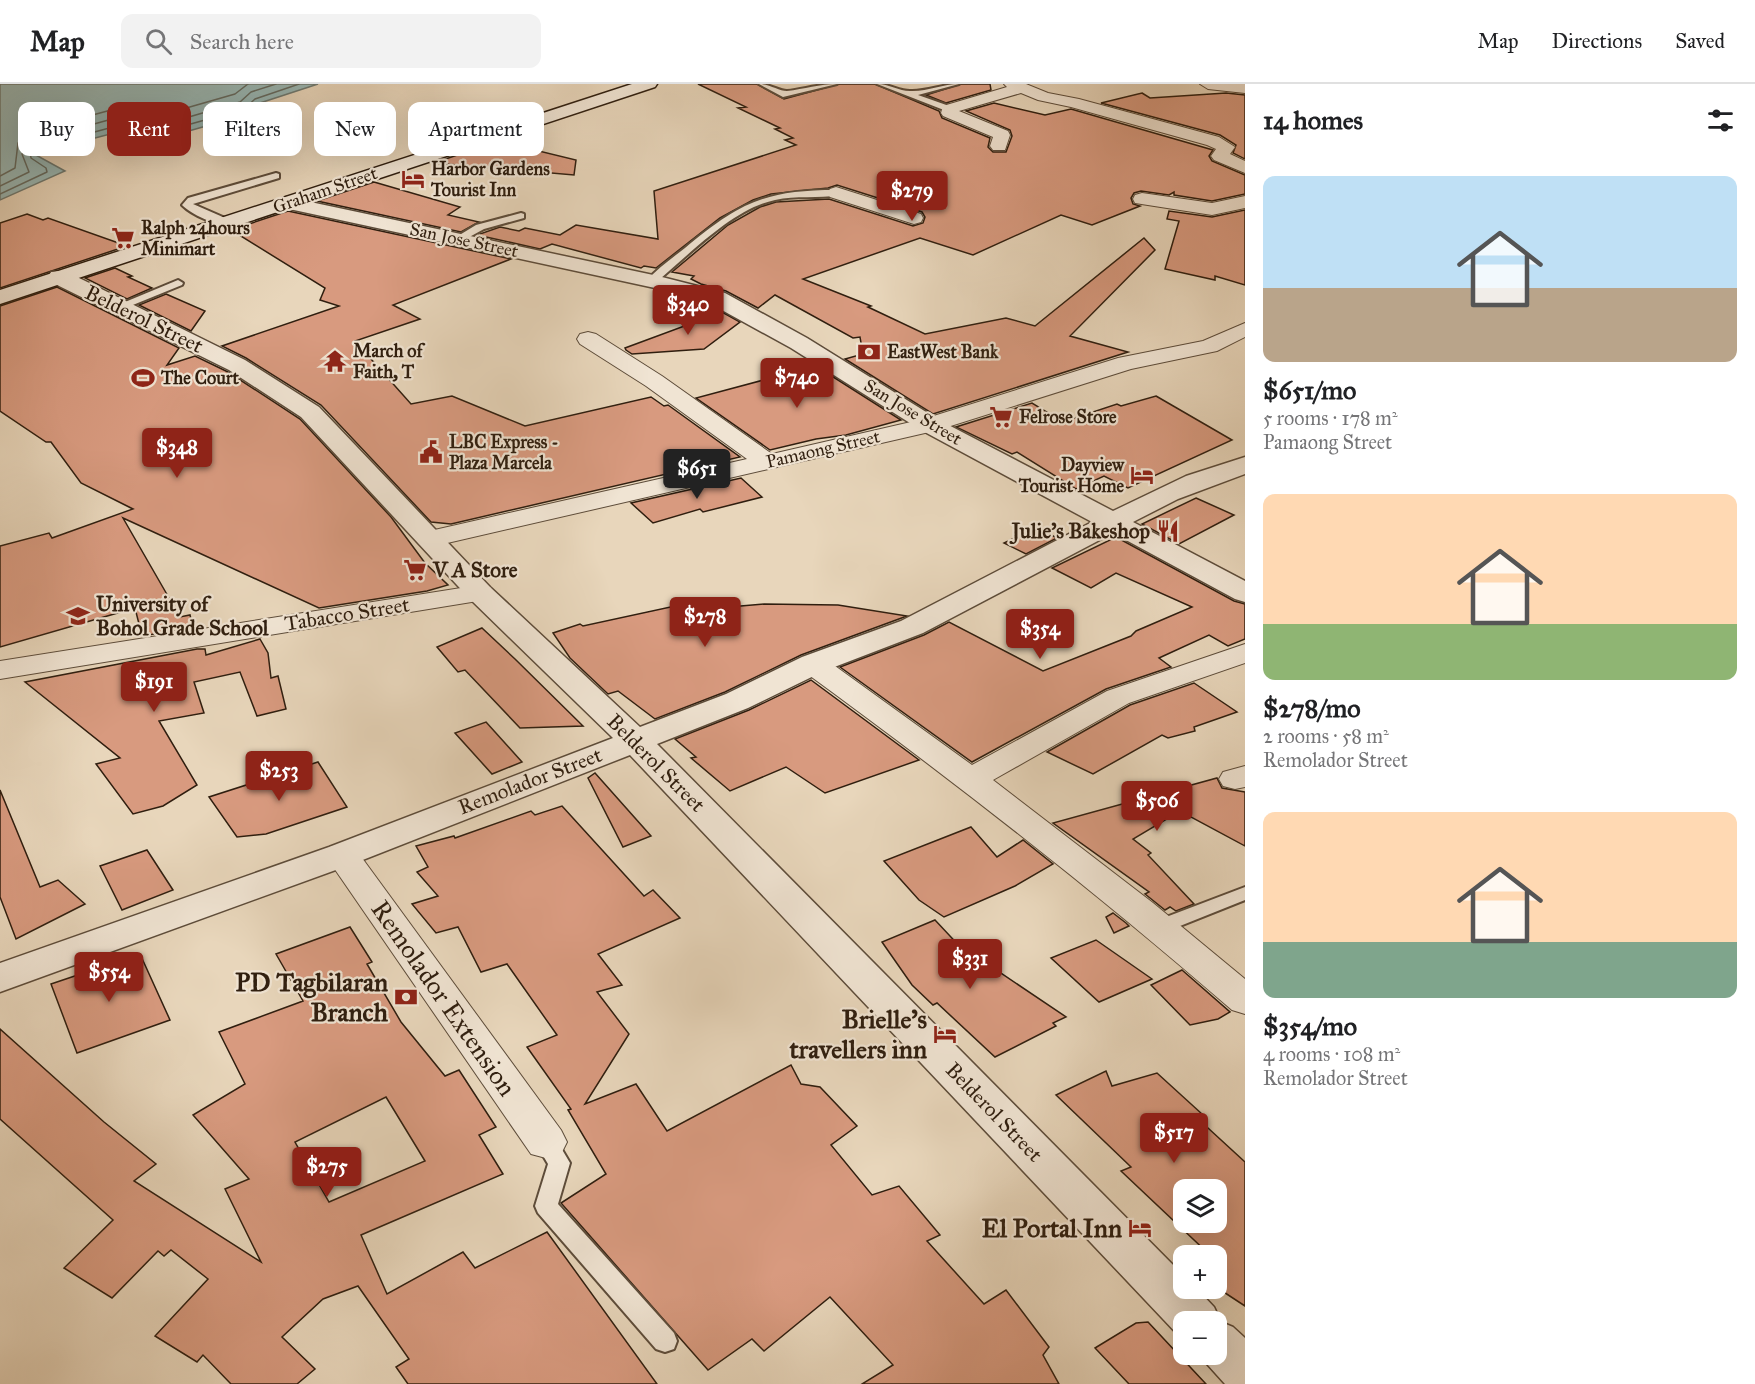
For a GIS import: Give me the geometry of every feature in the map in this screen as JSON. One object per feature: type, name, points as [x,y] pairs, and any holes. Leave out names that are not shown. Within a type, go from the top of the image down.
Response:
[{"type":"street","name":"Graham Street","points":[[0,297],[228,223],[448,147],[649,84]]},
{"type":"street","points":[[1208,84],[1245,88]]},
{"type":"street","points":[[999,146],[1002,135],[949,113],[949,109],[1017,86],[1044,97],[1073,102],[1213,141],[1226,147],[1220,156],[1245,168]]},
{"type":"street","points":[[836,193],[914,218]]},
{"type":"street","points":[[1142,199],[1212,209],[1245,202]]},
{"type":"street","name":"San Jose Street","points":[[287,203],[651,281],[717,298],[799,343],[930,425],[1245,593]]},
{"type":"street","name":"Belderol Street","points":[[60,278],[237,365],[310,412],[480,593],[634,740],[1186,1311]]},
{"type":"street","name":"Pamaong Street","points":[[430,539],[930,425],[1126,363],[1209,346],[1245,329]]},
{"type":"street","points":[[588,339],[654,381],[766,461]]},
{"type":"street","name":"Remolador Street","points":[[0,978],[342,855],[737,701],[813,664],[912,627],[1112,522],[1195,482],[1245,465]]},
{"type":"street","name":"Tabacco Street","points":[[0,670],[480,593]]},
{"type":"street","points":[[972,778],[1118,697],[1245,652]]},
{"type":"street","points":[[813,664],[972,778],[1160,927],[1245,1000]]},
{"type":"street","name":"Remolador Extension","points":[[342,855],[546,1142]]},
{"type":"street","points":[[1227,1353],[1245,1371]]},
{"type":"lane","points":[[763,84],[783,93],[833,84]]},
{"type":"lane","points":[[880,84],[949,109]]},
{"type":"lane","points":[[909,94],[955,84]]},
{"type":"lane","points":[[228,223],[187,205],[191,200],[276,176]]},
{"type":"lane","points":[[651,281],[736,214],[759,201],[811,193],[836,193]]},
{"type":"lane","points":[[458,239],[480,227],[522,216]]},
{"type":"lane","points":[[118,307],[178,283]]},
{"type":"lane","points":[[1160,927],[1245,893]]},
{"type":"lane","points":[[546,1142],[559,1163],[546,1206],[665,1341]]},
{"type":"water","points":[[0,84],[318,84],[263,102],[203,102],[203,127],[191,130],[191,102],[107,102],[107,135],[95,138],[95,102],[18,102],[18,156],[38,156],[65,171],[0,200]]},
{"type":"building","points":[[698,84],[757,84],[784,99],[839,84],[875,84],[939,111],[942,118],[990,138],[988,147],[993,152],[1006,152],[1012,136],[1010,130],[966,111],[994,103],[1045,115],[1071,109],[1213,150],[1209,156],[1212,161],[1245,175],[1245,194],[1212,201],[1174,195],[1174,192],[1169,195],[1141,191],[1134,193],[1131,198],[1133,204],[1140,206],[1092,225],[1061,215],[973,255],[920,238],[803,279],[871,306],[868,307],[925,334],[1006,318],[1035,326],[1144,238],[1155,250],[1070,336],[1128,352],[933,414],[845,359],[863,354],[860,337],[853,338],[775,295],[758,308],[726,291],[691,279],[694,276],[672,272],[728,225],[760,207],[776,202],[829,199],[913,226],[923,223],[925,217],[922,212],[837,185],[771,194],[753,200],[720,218],[656,268],[644,266],[641,268],[552,244],[540,249],[477,235],[500,227],[519,231],[525,228],[560,235],[576,225],[658,239],[654,191],[796,145],[785,140],[793,138],[775,129],[780,128],[738,108],[746,107]]},
{"type":"building","points":[[961,84],[990,84],[991,90],[946,103],[926,95]]},
{"type":"building","points":[[1142,93],[1150,98],[1226,93],[1245,95],[1245,159],[1233,153],[1236,145],[1220,135],[1101,103]]},
{"type":"building","points":[[544,152],[576,160],[574,175],[434,163],[454,156],[544,156]]},
{"type":"building","points":[[374,182],[460,207],[448,215],[479,222],[461,232],[317,201]]},
{"type":"building","points":[[1245,210],[1245,285],[1215,276],[1215,280],[1165,269],[1179,221],[1167,219],[1169,211],[1212,217]]},
{"type":"building","points":[[288,211],[511,259],[393,305],[420,319],[355,341],[411,404],[452,396],[525,426],[651,397],[664,406],[668,405],[740,457],[451,524],[431,522],[321,405],[246,358],[222,346],[339,306],[320,300],[325,288],[231,230]]},
{"type":"building","points":[[27,214],[43,220],[48,218],[127,246],[0,288],[0,223]]},
{"type":"building","points":[[115,268],[152,288],[127,299],[85,278]]},
{"type":"building","points":[[57,287],[179,348],[167,365],[195,356],[228,372],[300,419],[391,517],[425,563],[448,585],[427,591],[319,608],[123,518],[180,617],[190,615],[193,628],[142,636],[135,608],[0,647],[0,546],[49,533],[52,538],[133,509],[81,483],[51,442],[46,442],[0,411],[0,306]]},
{"type":"building","points":[[166,294],[205,311],[191,331],[139,305]]},
{"type":"building","points":[[722,312],[740,322],[704,349],[632,354],[625,348]]},
{"type":"building","points":[[816,366],[901,420],[846,435],[816,439],[770,450],[696,398]]},
{"type":"building","points":[[1156,396],[1232,440],[1128,488],[1104,476],[1076,489],[1017,452],[1012,454],[956,427],[1032,403],[1063,422],[1117,404],[1121,406]]},
{"type":"building","points":[[741,478],[762,497],[703,512],[700,509],[653,523],[631,503]]},
{"type":"building","points":[[1196,498],[1234,515],[1179,544],[1142,524]]},
{"type":"building","points":[[1036,527],[1057,538],[1026,554],[1004,543]]},
{"type":"building","points":[[1116,537],[1234,601],[1245,604],[1245,639],[1228,646],[1209,635],[1159,658],[1171,667],[1106,689],[972,762],[840,667],[924,635],[949,622],[1043,671],[1131,636],[1136,631],[1192,607],[1116,573],[1091,588],[1052,568]]},
{"type":"building","points":[[716,601],[729,607],[764,604],[838,605],[907,616],[801,655],[725,692],[655,719],[618,691],[608,694],[570,658],[553,633],[580,624],[583,626],[675,606],[683,612]]},
{"type":"building","points":[[482,628],[583,726],[520,728],[465,670],[458,672],[437,647]]},
{"type":"building","points":[[260,639],[268,653],[271,678],[278,676],[286,709],[257,716],[240,672],[194,682],[204,713],[159,721],[197,785],[163,806],[133,814],[96,764],[120,758],[25,682],[197,649],[205,649],[206,655]]},
{"type":"building","points":[[811,680],[919,760],[825,793],[786,767],[730,791],[691,758],[696,757],[675,739],[749,710]]},
{"type":"building","points":[[1194,683],[1237,712],[1194,727],[1195,731],[1168,738],[1162,735],[1093,774],[1047,752],[1130,705]]},
{"type":"building","points":[[486,722],[522,762],[492,774],[455,733]]},
{"type":"building","points":[[318,762],[347,807],[266,834],[237,837],[209,797]]},
{"type":"building","points":[[595,773],[651,836],[623,847],[588,778]]},
{"type":"building","points":[[1217,778],[1222,788],[1245,792],[1245,846],[1180,811],[1133,839],[1151,853],[1148,855],[1194,904],[1176,911],[1170,907],[1165,910],[1145,894],[1149,892],[1053,823]]},
{"type":"building","points":[[0,790],[40,887],[58,880],[85,904],[16,939],[0,897]]},
{"type":"building","points":[[562,806],[644,896],[653,890],[680,918],[598,954],[622,985],[597,992],[629,1034],[585,1104],[636,1084],[667,1131],[791,1065],[801,1084],[820,1087],[857,1126],[831,1145],[872,1195],[899,1186],[940,1235],[927,1241],[984,1304],[1006,1290],[1049,1347],[1043,1355],[1059,1384],[862,1384],[893,1365],[830,1297],[764,1351],[752,1339],[708,1370],[561,1203],[606,1174],[568,1110],[571,1109],[527,1047],[557,1035],[507,964],[481,972],[458,927],[436,933],[412,904],[438,896],[417,872],[428,867],[416,846],[454,836],[455,838],[531,811],[535,815]]},
{"type":"building","points":[[971,827],[997,857],[1023,840],[1053,864],[1015,886],[944,917],[919,900],[884,861]]},
{"type":"building","points":[[147,850],[173,890],[122,910],[100,866]]},
{"type":"building","points":[[1113,913],[1129,926],[1114,933],[1106,917]]},
{"type":"building","points":[[935,920],[964,951],[980,959],[1066,1017],[1053,1023],[1056,1026],[995,1057],[937,1003],[933,1005],[912,985],[882,942]]},
{"type":"building","points":[[350,927],[372,962],[367,964],[401,1022],[445,1076],[459,1070],[496,1127],[479,1135],[503,1174],[361,1235],[387,1294],[463,1252],[475,1268],[547,1232],[657,1384],[408,1384],[396,1367],[409,1359],[358,1286],[323,1299],[282,1337],[315,1369],[297,1384],[231,1384],[203,1355],[197,1362],[155,1336],[208,1279],[171,1250],[164,1256],[158,1251],[112,1298],[64,1268],[113,1220],[0,1119],[0,1029],[104,1122],[156,1164],[134,1181],[261,1262],[225,1189],[249,1179],[193,1115],[245,1084],[219,1032],[303,1001],[276,954]],"holes":[[[386,1097],[425,1161],[329,1202],[295,1142]]]},
{"type":"building","points":[[1096,940],[1152,979],[1099,1002],[1051,958]]},
{"type":"building","points":[[140,954],[170,1020],[77,1053],[51,984]]},
{"type":"building","points":[[1182,970],[1230,1012],[1218,1019],[1190,1025],[1151,985]]},
{"type":"building","points":[[1106,1071],[1112,1086],[1157,1073],[1202,1114],[1196,1117],[1245,1162],[1245,1306],[1227,1294],[1227,1245],[1199,1245],[1187,1233],[1227,1233],[1227,1179],[1173,1179],[1173,1220],[1121,1171],[1131,1167],[1056,1095]]},
{"type":"building","points":[[1148,1322],[1173,1349],[1173,1365],[1188,1365],[1206,1384],[1129,1384],[1095,1348],[1136,1323]]},
{"type":"place","name":"Harbor Gardens Tourist Inn","points":[[413,179]]},
{"type":"place","name":"Ralph 24hours Minimart","points":[[123,238]]},
{"type":"place","name":"EastWest Bank","points":[[869,352]]},
{"type":"place","name":"March of Faith, T","points":[[335,361]]},
{"type":"place","name":"The Court","points":[[143,378]]},
{"type":"place","name":"Felrose Store","points":[[1001,417]]},
{"type":"place","name":"LBC Express - Plaza Marcela","points":[[431,452]]},
{"type":"place","name":"Dayview Tourist Home","points":[[1142,475]]},
{"type":"place","name":"Julie's Bakeshop","points":[[1168,531]]},
{"type":"place","name":"V A Store","points":[[415,570]]},
{"type":"place","name":"University of Bohol Grade School","points":[[78,616]]},
{"type":"place","name":"PD Tagbilaran Branch","points":[[406,997]]},
{"type":"place","name":"Brielle's travellers inn","points":[[945,1034]]},
{"type":"place","name":"El Portal Inn","points":[[1140,1228]]}]
